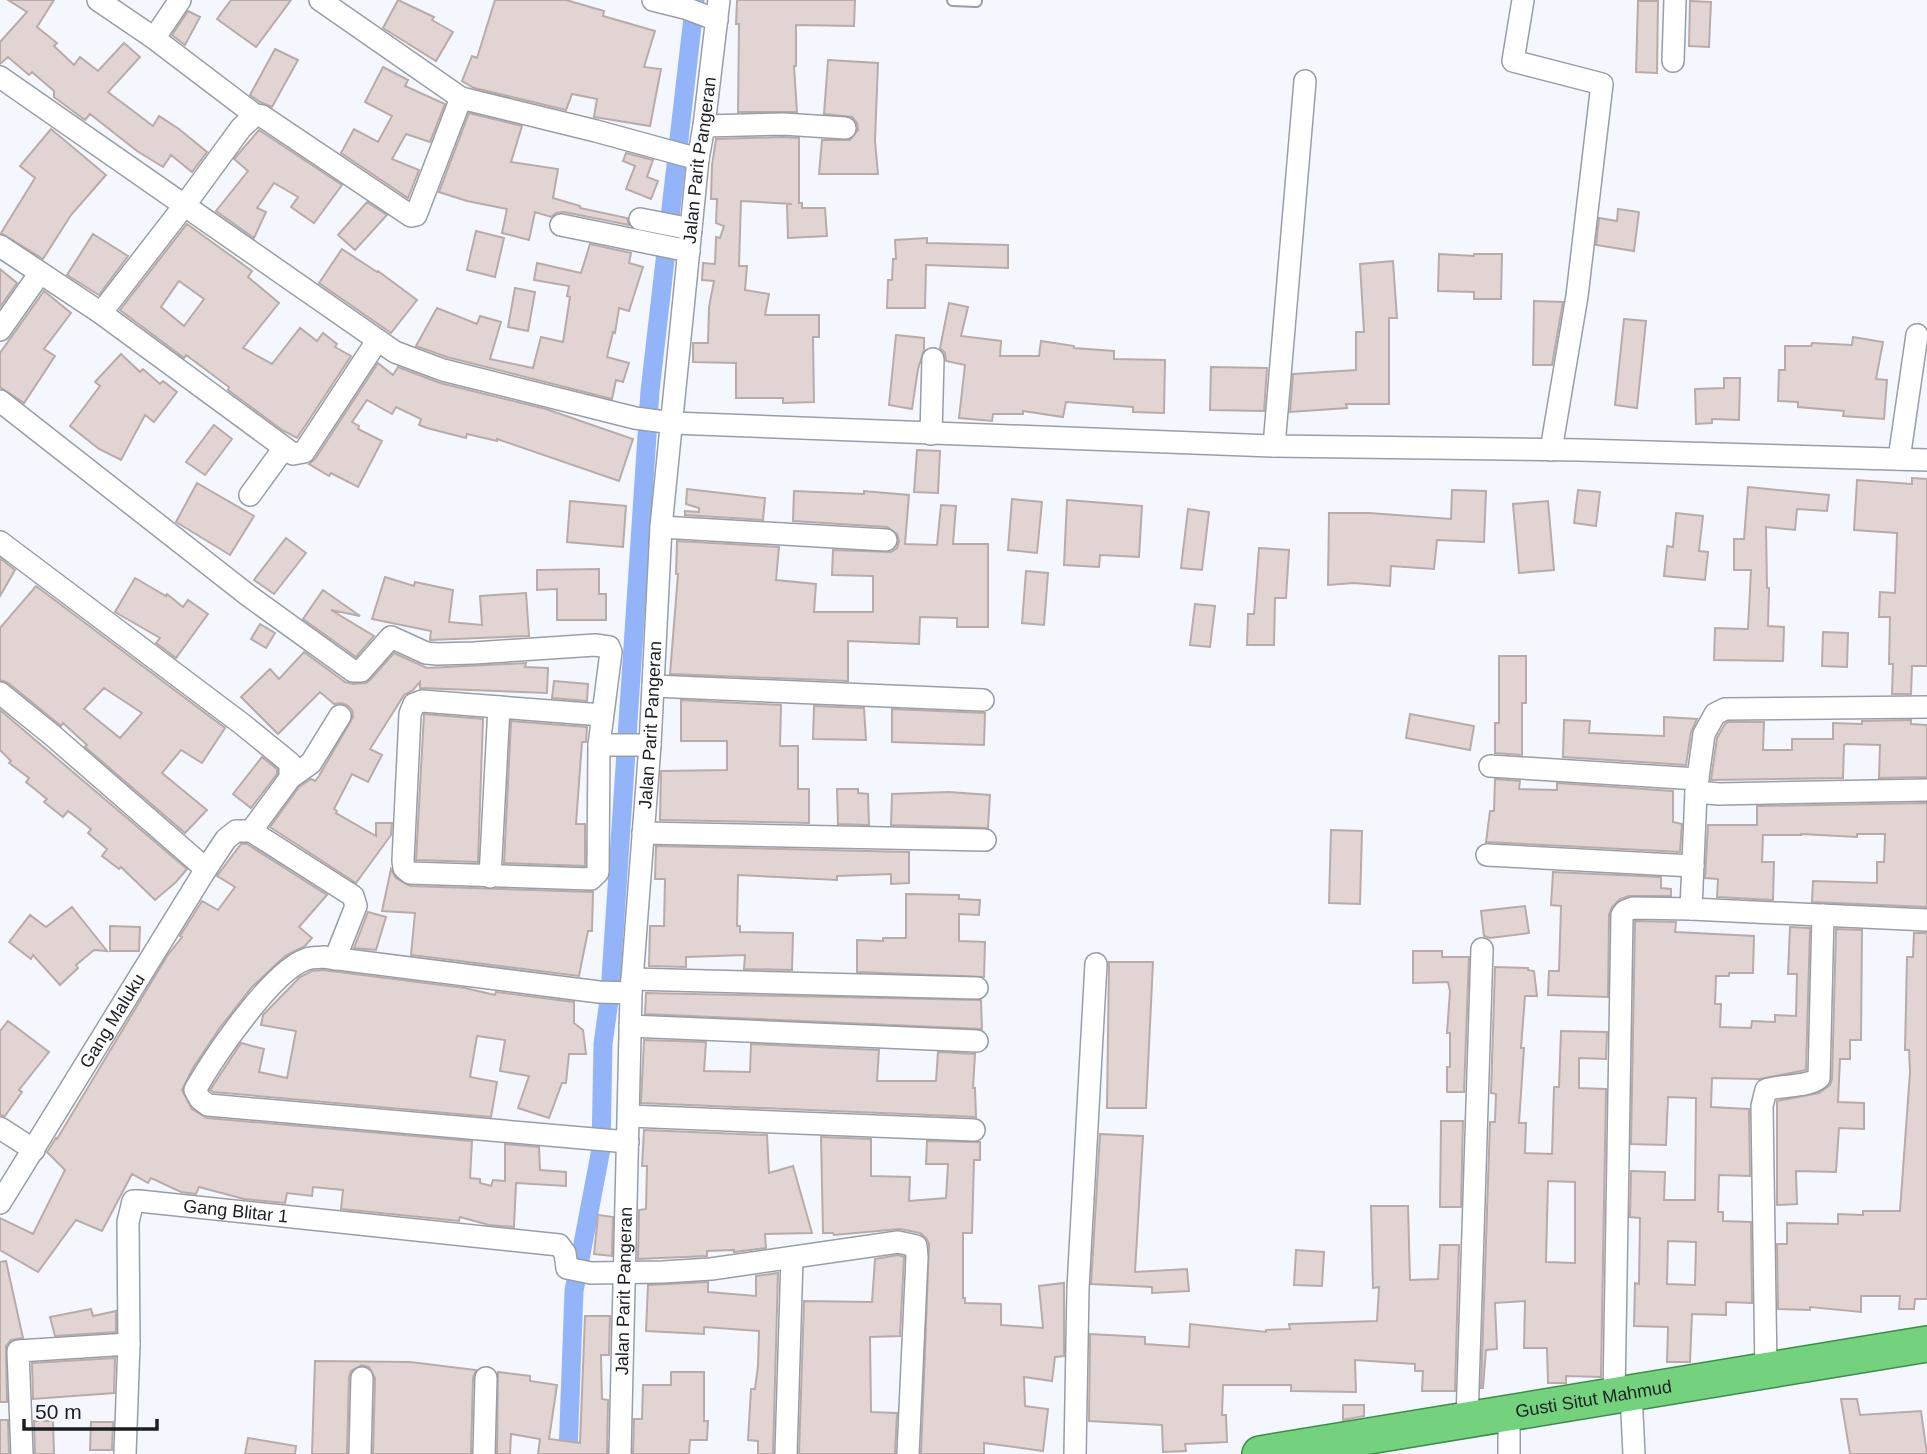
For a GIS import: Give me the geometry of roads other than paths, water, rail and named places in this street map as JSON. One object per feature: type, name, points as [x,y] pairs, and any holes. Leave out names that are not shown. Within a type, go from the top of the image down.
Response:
[{"type":"highway","name":"Gusti Situt Mahmud","points":[[1261,1454],[1927,1344]]},
{"type":"street","points":[[98,0],[256,115],[262,116],[411,216],[416,215],[426,192],[461,98]]},
{"type":"street","points":[[151,36],[157,34],[180,0]]},
{"type":"street","points":[[320,0],[461,98],[694,158]]},
{"type":"street","points":[[653,0],[706,10]]},
{"type":"street","points":[[1523,0],[1513,61],[1602,83],[1577,296],[1551,450]]},
{"type":"street","points":[[1673,61],[1675,0]]},
{"type":"street","name":"Jalan Parit Pangeran","points":[[620,1454],[626,1272],[622,1141],[629,1116],[628,989],[643,833],[645,744],[653,687],[674,233],[704,126],[706,10]]},
{"type":"street","points":[[0,77],[395,352],[443,370],[635,418],[667,422],[931,434],[1274,446],[1927,460]]},
{"type":"street","points":[[1274,446],[1305,81]]},
{"type":"street","points":[[101,313],[248,119],[256,115]]},
{"type":"street","points":[[704,126],[783,124],[845,128]]},
{"type":"street","points":[[561,225],[662,245],[674,233]]},
{"type":"street","points":[[0,246],[101,313],[293,454],[304,452],[377,341]]},
{"type":"street","points":[[0,330],[40,273]]},
{"type":"street","points":[[1899,459],[1917,335]]},
{"type":"street","points":[[931,434],[933,359]]},
{"type":"street","points":[[0,401],[250,596],[354,671],[362,670],[391,638],[426,653],[437,654],[604,645],[609,647],[611,652],[602,715],[604,744],[598,872],[591,879],[410,873],[404,868],[410,715],[414,704],[422,701],[602,715]]},
{"type":"street","points":[[250,495],[284,448]]},
{"type":"street","points":[[661,527],[886,540]]},
{"type":"street","points":[[0,542],[242,724],[290,764],[290,778]]},
{"type":"street","points":[[653,687],[983,700]]},
{"type":"street","points":[[0,694],[52,734],[206,869]]},
{"type":"street","points":[[490,877],[499,706]]},
{"type":"street","points":[[1691,909],[1697,786],[1704,734],[1715,714],[1725,709],[1927,707]]},
{"type":"street","points":[[335,959],[356,906],[353,896],[251,831],[290,778],[311,763],[340,716]]},
{"type":"street","points":[[604,744],[645,744]]},
{"type":"street","points":[[1490,766],[1697,786],[1719,794],[1927,790]]},
{"type":"street","name":"Gang Maluku","points":[[0,1203],[226,839],[236,831],[251,831]]},
{"type":"street","points":[[643,833],[985,841]]},
{"type":"street","points":[[1487,855],[1693,866]]},
{"type":"street","points":[[1634,1454],[1622,1395],[1622,915],[1633,908],[1927,920]]},
{"type":"street","points":[[1766,1372],[1762,1106],[1766,1090],[1778,1085],[1814,1083],[1819,1078],[1823,915]]},
{"type":"street","points":[[1467,1420],[1482,949]]},
{"type":"street","points":[[622,1141],[586,1140],[208,1105],[195,1090],[211,1062],[271,986],[307,959],[335,959],[600,992],[628,989],[977,988]]},
{"type":"street","points":[[1075,1454],[1078,1289],[1096,964]]},
{"type":"street","points":[[630,1026],[976,1041]]},
{"type":"street","points":[[629,1116],[974,1130]]},
{"type":"street","points":[[0,1128],[34,1150]]},
{"type":"street","name":"Gang Blitar 1","points":[[125,1454],[129,1344],[128,1222],[133,1201],[559,1245],[565,1253],[566,1268],[581,1272],[626,1272]]},
{"type":"street","points":[[626,1272],[711,1269],[898,1242],[916,1246],[908,1454]]},
{"type":"street","points":[[786,1454],[792,1258]]},
{"type":"street","points":[[22,1454],[18,1351],[129,1344]]},
{"type":"street","points":[[360,1454],[362,1378]]},
{"type":"street","points":[[484,1454],[486,1378]]},
{"type":"street","points":[[1509,1413],[1509,1454]]},
{"type":"lane","points":[[953,0],[976,1]]},
{"type":"waterway","points":[[568,1454],[574,1291],[601,1149],[603,1044],[610,993],[650,391],[695,0]]}]
